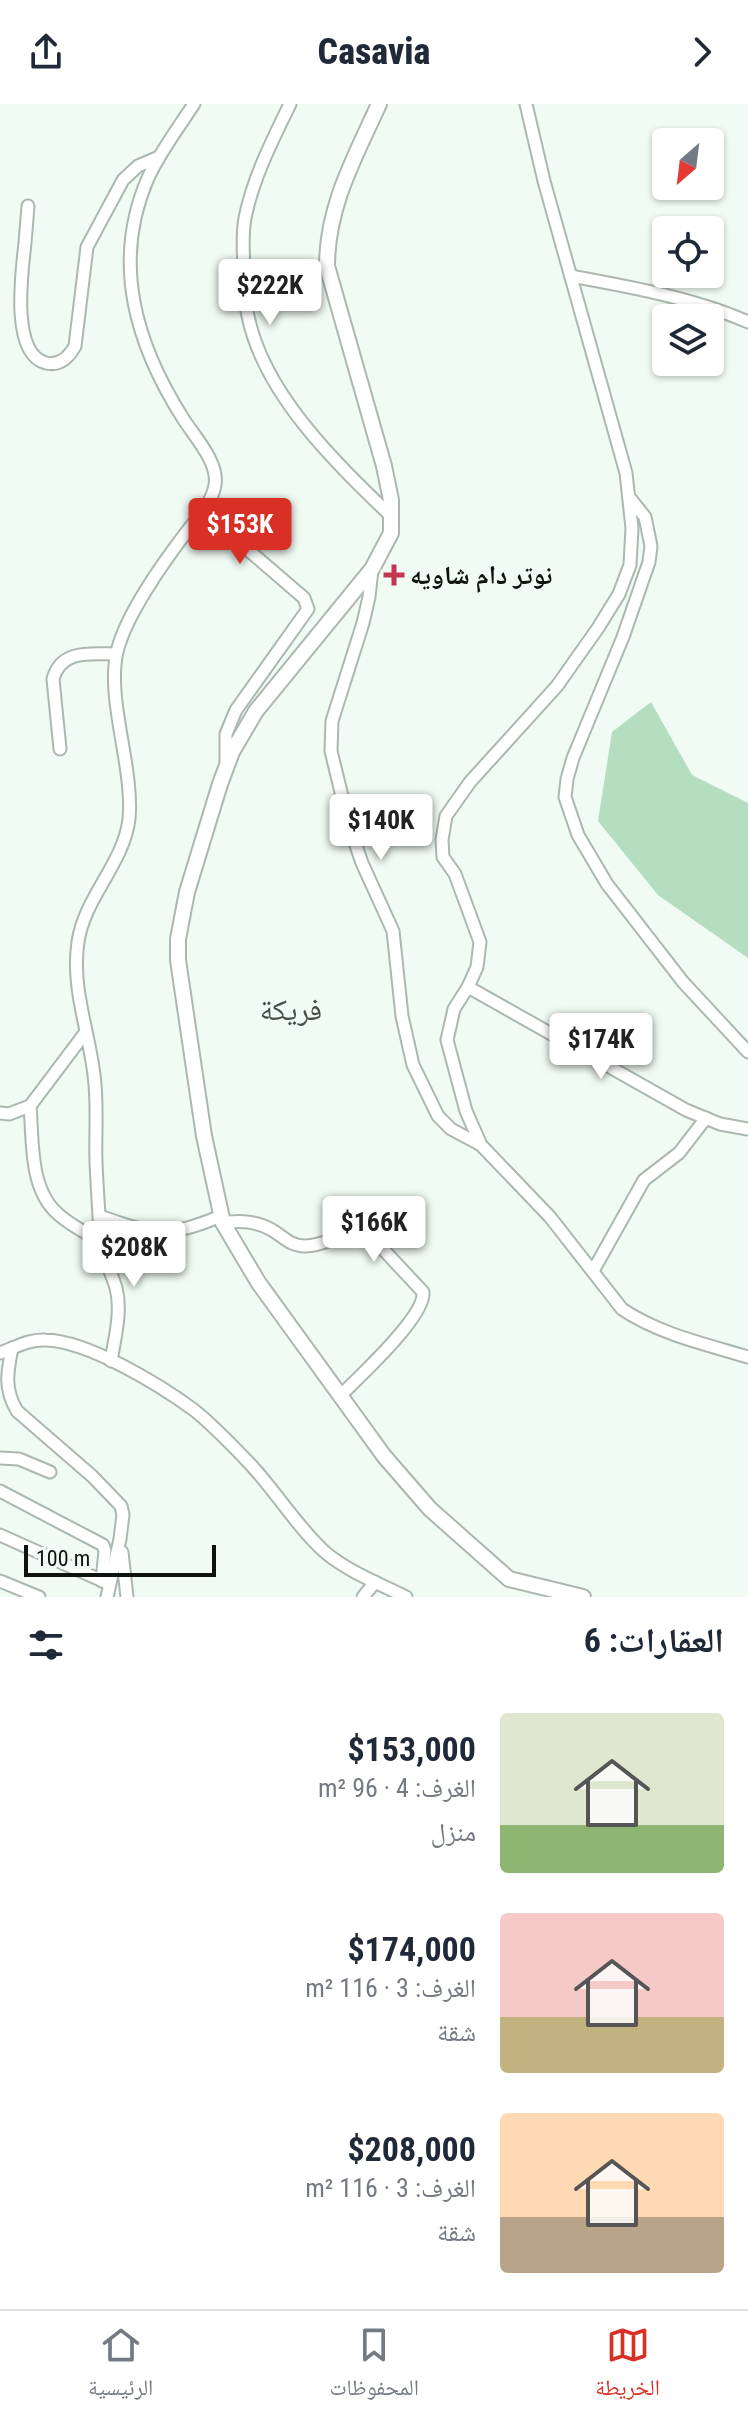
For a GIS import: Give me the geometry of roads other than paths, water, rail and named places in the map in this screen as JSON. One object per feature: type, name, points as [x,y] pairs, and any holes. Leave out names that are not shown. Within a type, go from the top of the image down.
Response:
[{"type":"street","points":[[111,1361],[119,1307],[100,1241],[94,1072],[79,1000],[77,965],[82,923],[124,838],[128,822],[116,654],[141,601],[203,511],[215,485],[215,474],[208,458],[166,393],[149,358],[132,289],[129,254],[131,228],[148,178],[194,104]]},
{"type":"street","points":[[290,104],[253,187],[245,220],[243,244],[248,316],[258,348],[280,390],[321,445],[393,518]]},
{"type":"street","points":[[379,104],[337,198],[327,245],[327,266],[384,466],[393,518],[391,533],[372,569],[256,711],[226,768],[198,850],[178,939],[181,990],[222,1220],[258,1282],[384,1456],[430,1509],[509,1579],[535,1597]]},
{"type":"street","points":[[481,1145],[466,1111],[447,1040],[454,1009],[477,967],[480,942],[455,874],[443,857],[446,816],[470,782],[557,686],[598,628],[619,594],[630,565],[632,528],[626,473],[526,104]]},
{"type":"street","points":[[28,206],[21,319],[28,349],[40,360],[49,364],[59,363],[69,357],[75,346],[87,247],[123,180],[138,166],[159,157]]},
{"type":"street","points":[[571,276],[688,302],[748,322]]},
{"type":"street","points":[[629,497],[645,517],[651,546],[649,562],[627,627],[573,758],[565,797],[578,835],[607,884],[683,982],[748,1052]]},
{"type":"street","points":[[203,511],[304,598],[308,609],[228,724],[226,768]]},
{"type":"street","points":[[372,569],[363,623],[332,721],[331,751],[354,838],[393,931],[402,1016],[413,1065],[438,1116],[451,1129],[481,1145],[550,1217],[622,1309],[669,1333],[748,1357]]},
{"type":"street","points":[[60,749],[53,679],[56,669],[75,655],[116,654]]},
{"type":"street","points":[[468,987],[686,1110],[720,1124],[748,1129]]},
{"type":"street","points":[[0,1113],[9,1114],[30,1106],[85,1033]]},
{"type":"street","points":[[30,1106],[33,1150],[42,1190],[59,1215],[100,1241]]},
{"type":"street","points":[[593,1271],[644,1180],[679,1153],[706,1118]]},
{"type":"street","points":[[100,1216],[136,1229],[159,1232],[222,1220],[244,1221],[273,1230],[288,1243],[302,1247],[355,1231],[366,1231],[423,1292],[424,1301],[409,1323],[340,1396]]},
{"type":"street","points":[[106,1587],[120,1539],[121,1506],[92,1476],[32,1426],[17,1411],[9,1397],[6,1350],[29,1340],[49,1340],[88,1350],[193,1410],[251,1465],[316,1544],[335,1560],[406,1597]]},
{"type":"street","points":[[0,1458],[19,1459],[50,1472]]},
{"type":"street","points":[[0,1491],[103,1545],[106,1587]]},
{"type":"street","points":[[0,1535],[106,1587]]},
{"type":"street","points":[[120,1539],[127,1597]]},
{"type":"street","points":[[509,1579],[583,1597]]},
{"type":"street","points":[[0,1581],[39,1597]]},
{"type":"street","points":[[363,1597],[375,1582]]},
{"type":"place","name":"نوتر دام شاويه","points":[[394,575]]},
{"type":"district","name":"فريكة","points":[[291,1009]]}]
